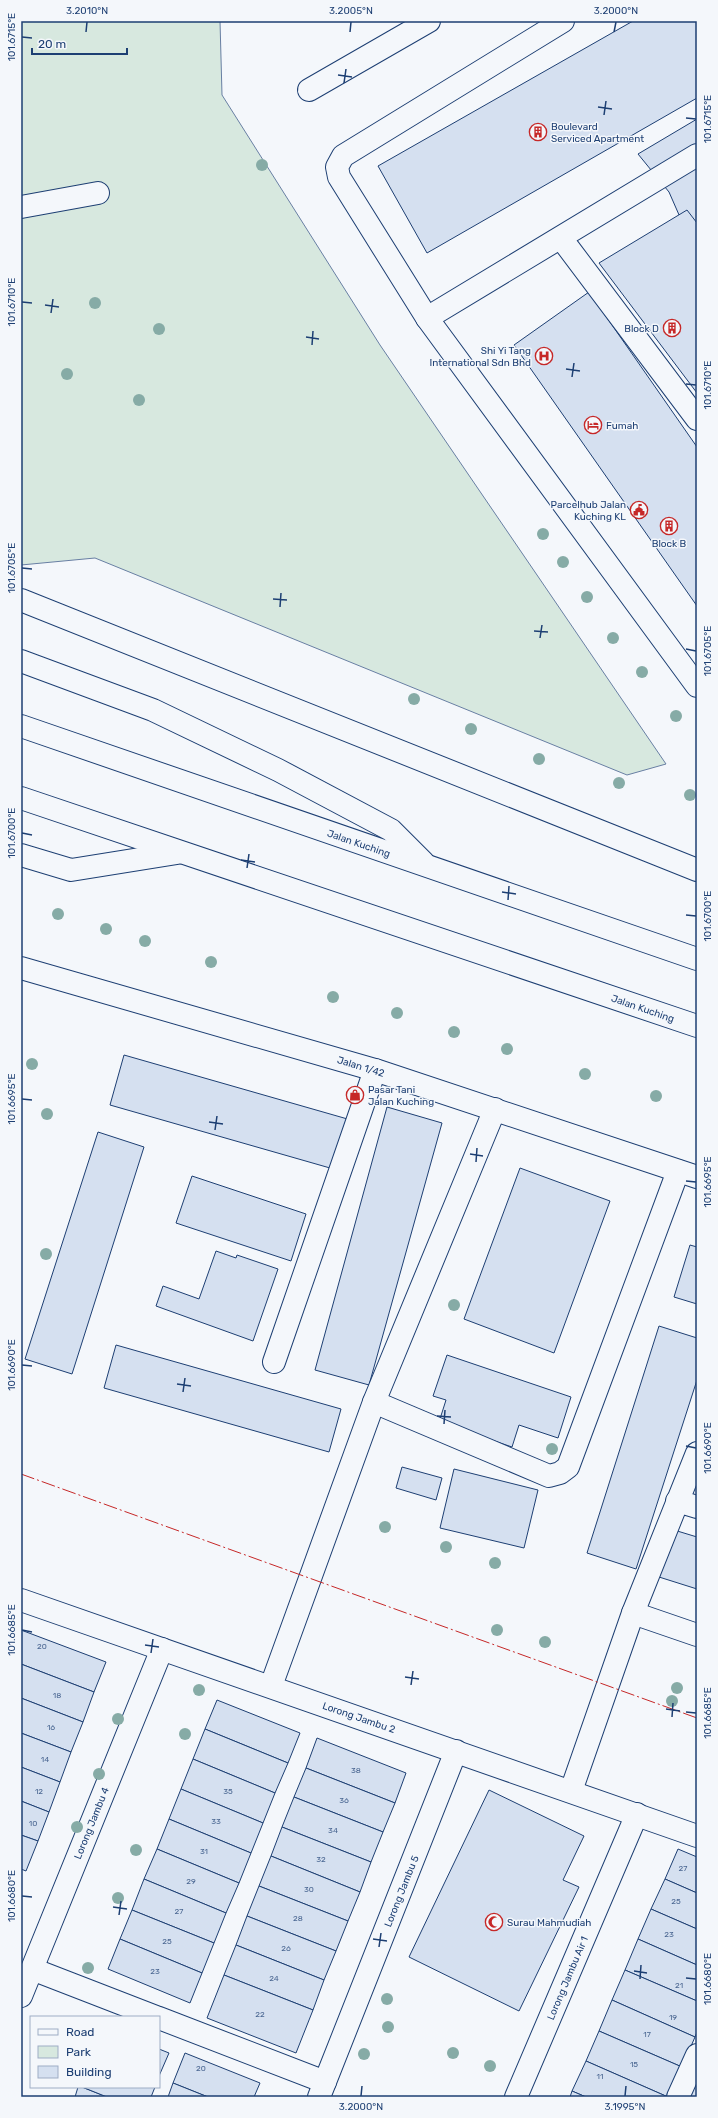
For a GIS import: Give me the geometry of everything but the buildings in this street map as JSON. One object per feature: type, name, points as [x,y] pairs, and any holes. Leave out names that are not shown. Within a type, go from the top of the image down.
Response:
[{"type":"main road","points":[[309,90],[429,21]]},
{"type":"main road","points":[[563,21],[343,156],[337,167],[339,178],[426,318],[697,686]]},
{"type":"main road","points":[[426,318],[697,155]]},
{"type":"main road","points":[[21,208],[98,192]]},
{"type":"main road","points":[[561,238],[697,418]]},
{"type":"main road","points":[[21,600],[345,731],[697,870]]},
{"type":"main road","points":[[21,661],[153,710],[278,770],[391,830],[428,866]]},
{"type":"main road","name":"Jalan Kuching","points":[[21,726],[697,959]]},
{"type":"main road","name":"Jalan Kuching","points":[[21,798],[697,1026]]},
{"type":"main road","points":[[21,855],[71,870],[181,853]]},
{"type":"main road","name":"Jalan 1/42","points":[[21,968],[375,1070],[688,1174]]},
{"type":"main road","points":[[274,1362],[375,1070]]},
{"type":"main road","points":[[271,1686],[374,1402],[495,1109]]},
{"type":"main road","points":[[374,1402],[549,1476],[560,1473],[568,1467],[688,1174]]},
{"type":"main road","points":[[571,1791],[633,1614],[687,1504],[697,1452]]},
{"type":"main road","name":"Lorong Jambu 2","points":[[21,1600],[271,1686],[697,1836]]},
{"type":"main road","points":[[633,1614],[697,1635]]},
{"type":"main road","name":"Lorong Jambu 4","points":[[21,1996],[162,1649]]},
{"type":"main road","name":"Lorong Jambu 5","points":[[322,2089],[456,1751]]},
{"type":"main road","name":"Lorong Jambu Air 1","points":[[516,2097],[637,1814]]},
{"type":"main road","points":[[32,1970],[153,2016]]},
{"type":"main road","points":[[160,2018],[322,2089]]},
{"type":"main road","points":[[678,2097],[697,2055]]},
{"type":"green space","points":[[21,21],[220,21],[222,95],[380,345],[666,764],[627,775],[95,558],[21,565]]},
{"type":"power","points":[[21,1474],[697,1718]]},
{"type":"place","name":"Boulevard Serviced Apartment","points":[[538,132]]},
{"type":"place","name":"Block D","points":[[672,328]]},
{"type":"place","name":"Shi Yi Tang International Sdn Bhd","points":[[544,356]]},
{"type":"place","name":"Fumah","points":[[593,425]]},
{"type":"place","name":"Parcelhub Jalan Kuching KL","points":[[639,510]]},
{"type":"place","name":"Block B","points":[[669,526]]},
{"type":"place","name":"Pasar Tani Jalan Kuching","points":[[355,1095]]},
{"type":"place","name":"Surau Mahmudiah","points":[[494,1922]]}]
